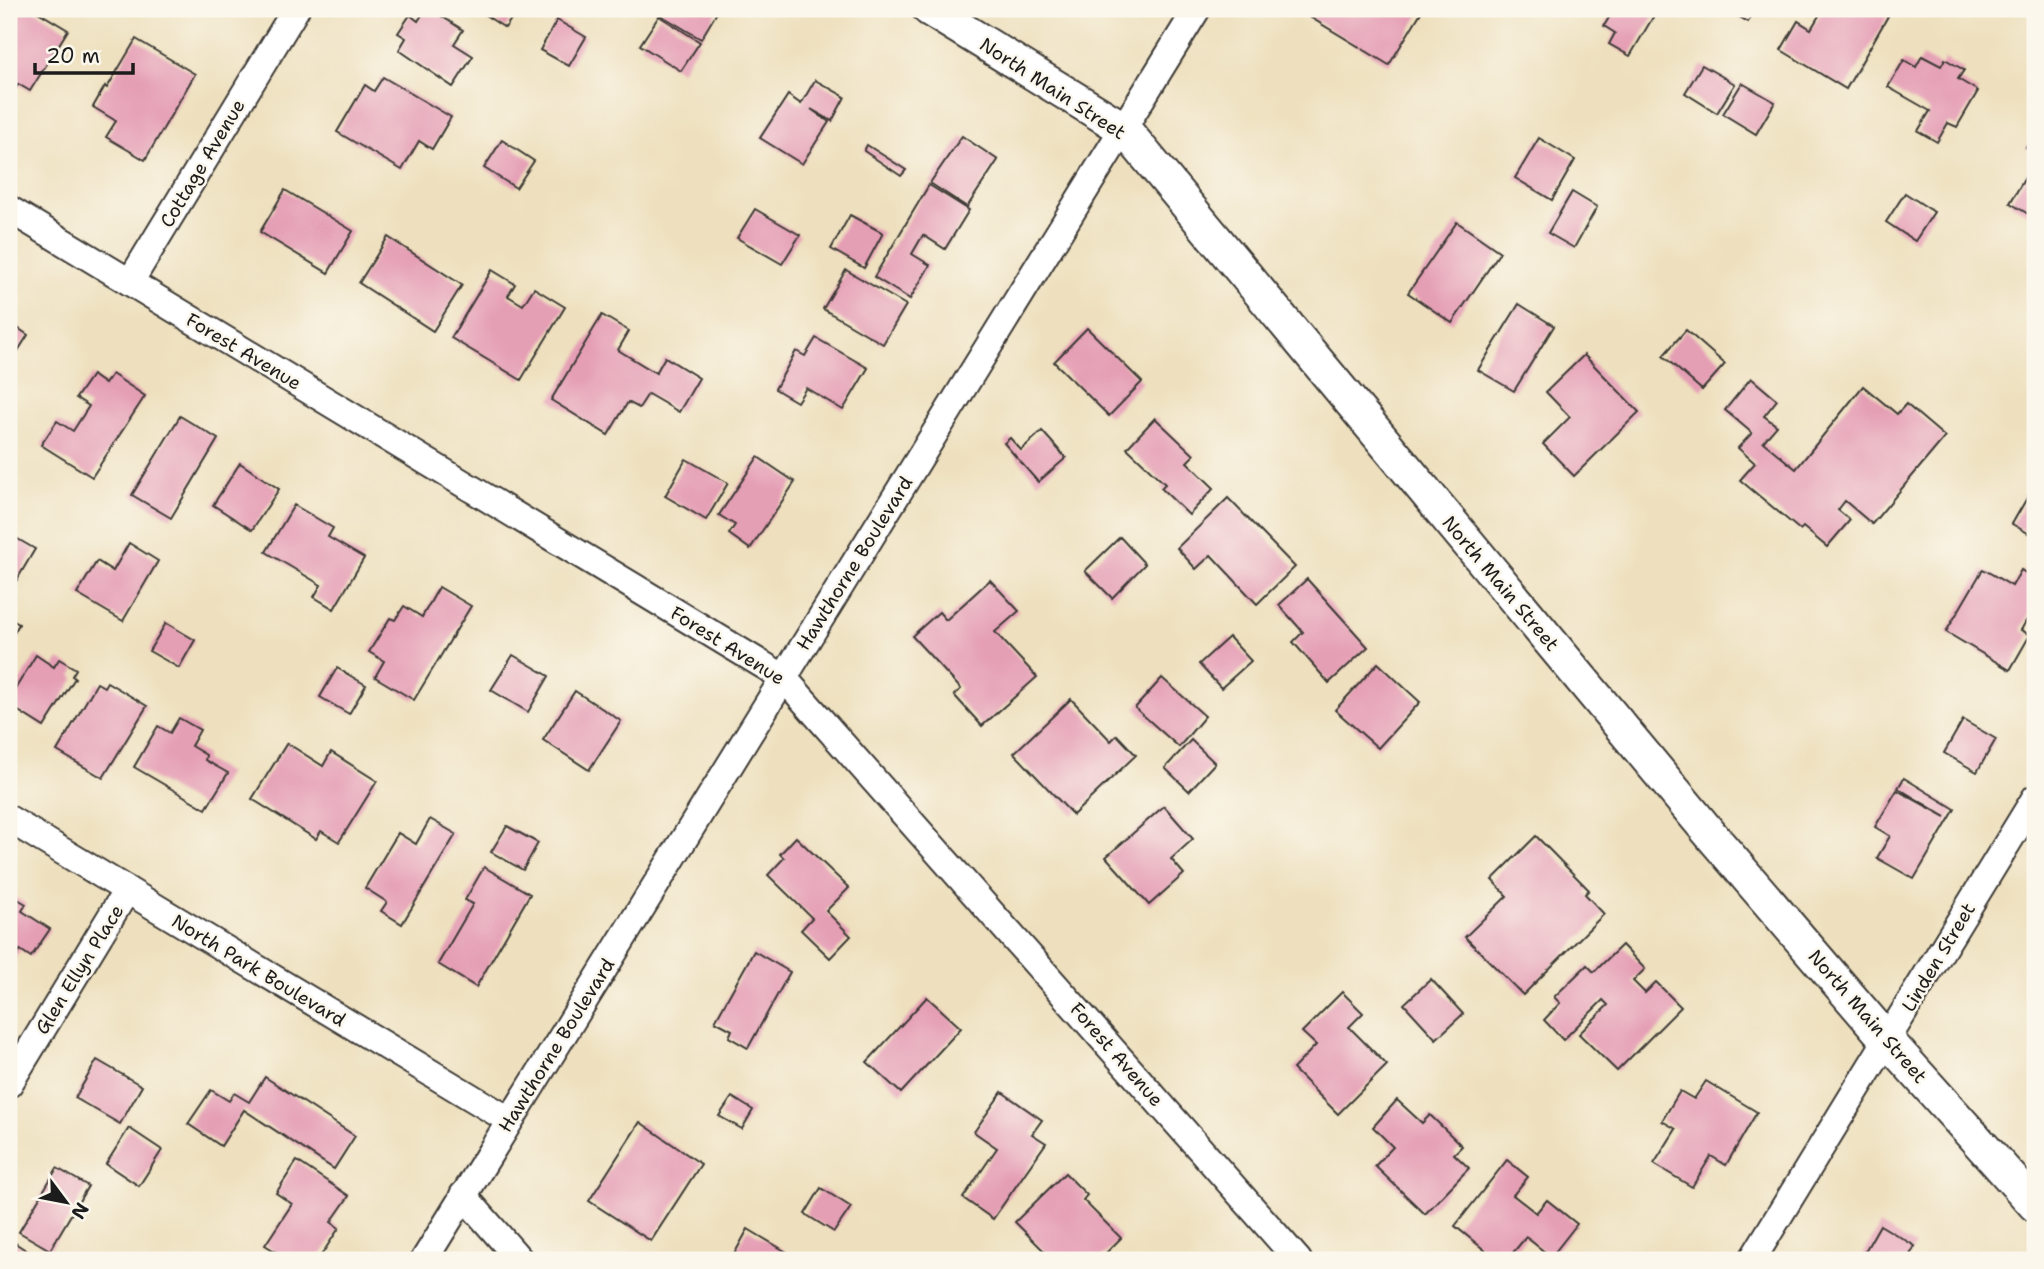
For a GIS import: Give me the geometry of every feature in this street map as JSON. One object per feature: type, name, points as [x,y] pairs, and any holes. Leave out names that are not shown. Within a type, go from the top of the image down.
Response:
[{"type":"street","name":"Cottage Avenue","points":[[130,282],[296,9]]},
{"type":"street","name":"North Main Street","points":[[929,9],[1124,129],[1711,835],[1887,1040],[2035,1205]]},
{"type":"street","name":"Hawthorne Boulevard","points":[[424,1260],[1197,9]]},
{"type":"street","name":"Forest Avenue","points":[[9,209],[783,677],[1298,1260]]},
{"type":"street","name":"Linden Street","points":[[1752,1260],[2035,798]]},
{"type":"street","name":"North Park Boulevard","points":[[9,819],[509,1120]]},
{"type":"street","name":"Glen Ellyn Place","points":[[9,1084],[127,890]]},
{"type":"street","points":[[463,1195],[520,1260]]},
{"type":"building","points":[[9,9],[33,9],[68,30],[30,91],[18,84],[13,93],[9,91]]},
{"type":"building","points":[[426,9],[463,30],[454,44],[473,56],[453,87],[399,50],[406,38],[398,33],[410,15],[418,21]]},
{"type":"building","points":[[476,9],[518,9],[505,28]]},
{"type":"building","points":[[662,9],[719,9],[701,39],[659,14]]},
{"type":"building","points":[[1423,9],[1389,65],[1300,11]]},
{"type":"building","points":[[1614,9],[1651,9],[1656,12],[1630,56],[1609,44],[1615,33],[1604,26]]},
{"type":"building","points":[[1726,9],[1756,9],[1748,22]]},
{"type":"building","points":[[1823,9],[1876,9],[1888,16],[1846,89],[1781,50],[1798,21],[1811,29]]},
{"type":"building","points":[[659,16],[700,42],[681,71],[640,45]]},
{"type":"building","points":[[557,20],[586,37],[569,66],[540,50]]},
{"type":"building","points":[[136,39],[195,74],[145,160],[106,137],[116,121],[93,107]]},
{"type":"building","points":[[1922,56],[1941,66],[1945,59],[1964,70],[1958,79],[1978,91],[1957,127],[1948,123],[1937,142],[1918,131],[1930,111],[1888,87],[1904,60],[1916,67]]},
{"type":"building","points":[[1702,65],[1735,84],[1717,113],[1685,93]]},
{"type":"building","points":[[383,77],[451,117],[432,149],[419,141],[402,170],[337,132],[365,85],[374,91]]},
{"type":"building","points":[[815,80],[845,97],[832,121],[811,109],[829,122],[802,164],[760,138],[788,95],[801,104]]},
{"type":"building","points":[[1742,83],[1775,102],[1756,134],[1723,114]]},
{"type":"building","points":[[2035,133],[2035,153],[2026,148]]},
{"type":"building","points":[[962,136],[998,160],[967,207],[930,183]]},
{"type":"building","points":[[1539,138],[1575,160],[1552,200],[1515,178]]},
{"type":"building","points":[[502,140],[534,161],[516,188],[484,168]]},
{"type":"building","points":[[867,145],[906,170],[901,176],[864,151]]},
{"type":"building","points":[[2035,161],[2035,218],[2010,203]]},
{"type":"building","points":[[929,185],[969,210],[945,249],[923,235],[912,254],[930,265],[910,299],[874,277]]},
{"type":"building","points":[[285,190],[353,231],[328,273],[260,232]]},
{"type":"building","points":[[1572,192],[1597,207],[1574,248],[1548,233]]},
{"type":"building","points":[[1905,193],[1934,212],[1915,241],[1886,222]]},
{"type":"building","points":[[755,209],[800,235],[782,264],[737,238]]},
{"type":"building","points":[[850,215],[883,233],[864,268],[831,249]]},
{"type":"building","points":[[1457,222],[1500,252],[1452,323],[1408,293]]},
{"type":"building","points":[[388,237],[462,285],[433,331],[359,283]]},
{"type":"building","points":[[492,270],[515,284],[508,296],[523,305],[534,288],[565,307],[521,380],[451,338]]},
{"type":"building","points":[[846,270],[906,305],[883,344],[823,309]]},
{"type":"building","points":[[1519,304],[1554,326],[1514,391],[1478,370]]},
{"type":"building","points":[[602,315],[629,331],[618,350],[656,373],[665,357],[699,378],[679,412],[648,394],[639,408],[628,402],[608,435],[551,400]]},
{"type":"building","points":[[9,322],[28,335],[9,365]]},
{"type":"building","points":[[1087,328],[1142,382],[1109,416],[1054,362]]},
{"type":"building","points":[[1686,330],[1725,364],[1702,390],[1663,356]]},
{"type":"building","points":[[816,338],[868,368],[843,410],[806,388],[797,402],[775,389],[796,351],[805,356]]},
{"type":"building","points":[[1584,355],[1639,412],[1574,476],[1543,444],[1570,417],[1546,392]]},
{"type":"building","points":[[112,374],[145,396],[92,477],[41,445],[57,421],[73,431],[89,406],[76,398],[92,375],[105,384]]},
{"type":"building","points":[[1751,378],[1777,400],[1764,416],[1777,426],[1763,442],[1796,469],[1863,386],[1897,414],[1906,404],[1945,437],[1872,524],[1845,501],[1838,510],[1850,520],[1827,547],[1803,527],[1800,530],[1740,480],[1755,463],[1738,448],[1752,433],[1725,410]]},
{"type":"building","points":[[180,416],[218,439],[171,518],[132,495]]},
{"type":"building","points":[[1155,418],[1194,455],[1187,462],[1214,488],[1189,515],[1161,488],[1165,484],[1127,448]]},
{"type":"building","points":[[1042,431],[1066,458],[1038,482],[1004,443],[1010,438],[1021,450]]},
{"type":"building","points":[[758,457],[795,482],[750,549],[729,534],[735,525],[719,515]]},
{"type":"building","points":[[686,459],[728,483],[706,520],[665,496]]},
{"type":"building","points":[[240,463],[279,489],[252,530],[213,505]]},
{"type":"building","points":[[2035,484],[2035,537],[2012,524]]},
{"type":"building","points":[[1228,498],[1295,567],[1257,604],[1211,555],[1196,569],[1177,548]]},
{"type":"building","points":[[294,505],[333,528],[328,537],[364,558],[334,609],[314,597],[321,585],[266,552]]},
{"type":"building","points":[[9,534],[35,549],[15,583],[9,580]]},
{"type":"building","points":[[1120,537],[1145,564],[1112,598],[1085,571]]},
{"type":"building","points":[[129,543],[158,561],[123,621],[77,594],[97,561],[113,571]]},
{"type":"building","points":[[1983,569],[2012,586],[2021,570],[2035,579],[2035,605],[2021,630],[2030,635],[2010,670],[1946,632]]},
{"type":"building","points":[[1307,579],[1368,647],[1329,683],[1293,642],[1303,632],[1279,605]]},
{"type":"building","points":[[990,580],[1019,611],[995,632],[1037,677],[982,726],[954,695],[961,689],[912,636],[939,612],[946,620]]},
{"type":"building","points":[[439,587],[471,606],[414,700],[375,677],[384,661],[369,652],[390,618],[395,620],[404,606],[422,617]]},
{"type":"building","points":[[9,618],[19,624],[9,642]]},
{"type":"building","points":[[166,623],[195,640],[179,668],[149,651]]},
{"type":"building","points":[[1229,637],[1251,661],[1221,688],[1199,664]]},
{"type":"building","points":[[36,655],[54,667],[59,659],[76,669],[72,676],[75,678],[44,727],[9,705],[9,699]]},
{"type":"building","points":[[513,655],[549,676],[528,712],[491,690]]},
{"type":"building","points":[[1378,663],[1420,702],[1378,748],[1335,710]]},
{"type":"building","points":[[337,668],[366,685],[349,714],[320,697]]},
{"type":"building","points":[[1162,678],[1205,716],[1179,747],[1135,708]]},
{"type":"building","points":[[107,682],[147,706],[103,778],[57,751],[97,683],[104,687]]},
{"type":"building","points":[[575,691],[621,721],[589,770],[543,740]]},
{"type":"building","points":[[1071,699],[1111,741],[1117,735],[1136,755],[1073,815],[1014,753]]},
{"type":"building","points":[[179,718],[200,730],[191,746],[206,755],[205,760],[228,773],[206,809],[134,767],[158,726],[170,733]]},
{"type":"building","points":[[1963,720],[1996,739],[1977,772],[1944,753]]},
{"type":"building","points":[[1191,740],[1215,763],[1189,791],[1165,768]]},
{"type":"building","points":[[287,743],[323,766],[331,752],[377,781],[339,842],[321,831],[316,839],[252,799]]},
{"type":"building","points":[[1904,778],[1955,809],[1914,879],[1877,858],[1890,836],[1875,827],[1897,790],[1946,817],[1898,788]]},
{"type":"building","points":[[1164,806],[1193,839],[1171,859],[1184,874],[1149,905],[1106,857]]},
{"type":"building","points":[[430,819],[456,834],[402,924],[381,911],[387,902],[365,888],[398,833],[416,844]]},
{"type":"building","points":[[507,826],[538,843],[523,870],[491,852]]},
{"type":"building","points":[[1536,836],[1589,890],[1585,894],[1604,914],[1523,995],[1465,937],[1507,896],[1492,880]]},
{"type":"building","points":[[796,837],[849,888],[826,911],[851,936],[830,958],[801,930],[812,918],[768,875],[784,858],[780,854]]},
{"type":"building","points":[[484,867],[530,894],[476,987],[438,964],[473,904],[465,900]]},
{"type":"building","points":[[11,895],[26,904],[22,911],[50,929],[31,957],[20,950],[9,968],[9,898]]},
{"type":"building","points":[[1622,945],[1645,969],[1633,981],[1645,993],[1656,982],[1681,1007],[1617,1071],[1579,1034],[1608,1005],[1603,1000],[1563,1040],[1544,1020],[1560,1003],[1554,997],[1587,965],[1594,972]]},
{"type":"building","points":[[754,951],[790,972],[748,1048],[729,1037],[732,1030],[715,1021]]},
{"type":"building","points":[[1431,979],[1463,1014],[1436,1039],[1404,1004]]},
{"type":"building","points":[[1342,992],[1363,1013],[1349,1027],[1387,1065],[1338,1114],[1293,1069],[1316,1045],[1302,1032]]},
{"type":"building","points":[[927,997],[961,1028],[901,1093],[867,1062]]},
{"type":"building","points":[[97,1060],[142,1086],[120,1124],[75,1098]]},
{"type":"building","points":[[265,1077],[355,1136],[334,1169],[244,1110],[221,1146],[188,1124],[211,1090],[229,1101],[234,1093],[249,1102]]},
{"type":"building","points":[[1706,1081],[1757,1112],[1726,1165],[1711,1156],[1692,1187],[1654,1164],[1676,1129],[1662,1121],[1680,1091],[1694,1099]]},
{"type":"building","points":[[1002,1092],[1042,1120],[1032,1134],[1046,1143],[993,1219],[963,1198],[997,1148],[974,1132]]},
{"type":"building","points":[[732,1097],[753,1110],[742,1129],[719,1116]]},
{"type":"building","points":[[1397,1100],[1422,1123],[1430,1115],[1462,1146],[1454,1154],[1469,1168],[1425,1214],[1375,1166],[1393,1147],[1373,1127]]},
{"type":"building","points":[[640,1122],[701,1164],[651,1241],[589,1201]]},
{"type":"building","points":[[129,1128],[162,1150],[139,1186],[106,1164]]},
{"type":"building","points":[[1507,1160],[1528,1177],[1513,1195],[1536,1213],[1547,1200],[1577,1224],[1551,1257],[1526,1237],[1507,1260],[1497,1260],[1455,1226]]},
{"type":"building","points":[[297,1161],[349,1196],[331,1222],[339,1228],[318,1260],[289,1260],[265,1245],[292,1204],[276,1193]]},
{"type":"building","points":[[57,1168],[88,1186],[50,1250],[19,1232]]},
{"type":"building","points":[[1065,1173],[1087,1195],[1083,1200],[1121,1238],[1099,1260],[1053,1260],[1015,1222]]},
{"type":"building","points":[[821,1188],[851,1207],[834,1232],[805,1214]]},
{"type":"building","points":[[1880,1225],[1915,1246],[1907,1260],[1860,1260]]},
{"type":"building","points":[[748,1229],[800,1260],[732,1258]]},
{"type":"building","points":[[9,1239],[41,1260],[9,1260]]}]
